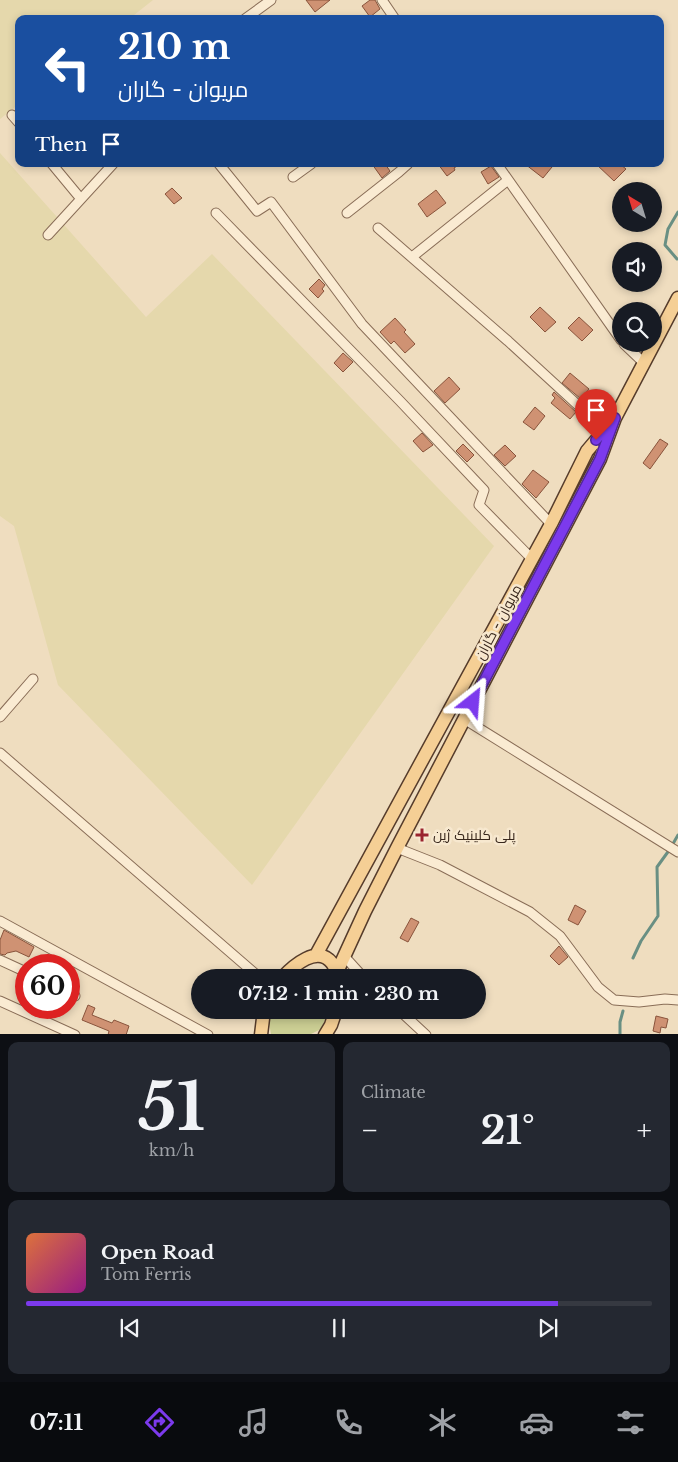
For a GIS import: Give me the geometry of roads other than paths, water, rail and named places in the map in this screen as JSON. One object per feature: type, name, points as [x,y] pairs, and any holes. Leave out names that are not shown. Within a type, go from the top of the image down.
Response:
[{"type":"main road","name":"مریوان - گاران","points":[[340,969],[344,956],[374,893],[600,459],[615,418],[678,298]]},
{"type":"main road","name":"مریوان - گاران","points":[[316,955],[551,524],[587,451],[615,418]]},
{"type":"main road","points":[[354,887],[362,895],[374,893]]},
{"type":"main road","points":[[290,969],[316,955],[328,959],[335,969]]},
{"type":"main road","points":[[261,1034],[263,1019]]},
{"type":"main road","points":[[326,1034],[333,1019]]},
{"type":"street","points":[[250,15],[271,0]]},
{"type":"street","points":[[382,0],[392,15]]},
{"type":"street","points":[[12,115],[15,118]]},
{"type":"street","points":[[54,167],[81,199]]},
{"type":"street","points":[[48,235],[110,167]]},
{"type":"street","points":[[221,167],[257,211],[271,202],[362,324],[551,524]]},
{"type":"street","points":[[294,177],[307,167]]},
{"type":"street","points":[[347,212],[405,167]]},
{"type":"street","points":[[498,167],[612,327]]},
{"type":"street","points":[[412,257],[508,180]]},
{"type":"street","points":[[216,213],[400,401],[484,490],[479,505],[532,559]]},
{"type":"street","points":[[378,228],[508,341],[581,408]]},
{"type":"street","points":[[632,352],[644,363]]},
{"type":"street","points":[[0,717],[33,679]]},
{"type":"street","points":[[464,719],[678,852]]},
{"type":"street","points":[[0,753],[250,969]]},
{"type":"street","points":[[397,848],[440,865],[530,912],[560,936],[598,987],[614,1000],[639,1002],[665,998],[678,1000]]},
{"type":"street","points":[[0,921],[208,1034]]},
{"type":"street","points":[[344,956],[356,969]]},
{"type":"street","points":[[0,960],[15,967]]},
{"type":"street","points":[[0,1001],[75,1034]]},
{"type":"street","points":[[409,1019],[426,1034]]},
{"type":"waterway","points":[[677,259],[665,245],[668,229],[678,212]]},
{"type":"waterway","points":[[633,958],[641,941],[658,916],[657,867],[678,835]]},
{"type":"waterway","points":[[620,1034],[620,1022],[623,1011]]},
{"type":"place","name":"پلی کلینیک ژین","points":[[422,835]]}]
